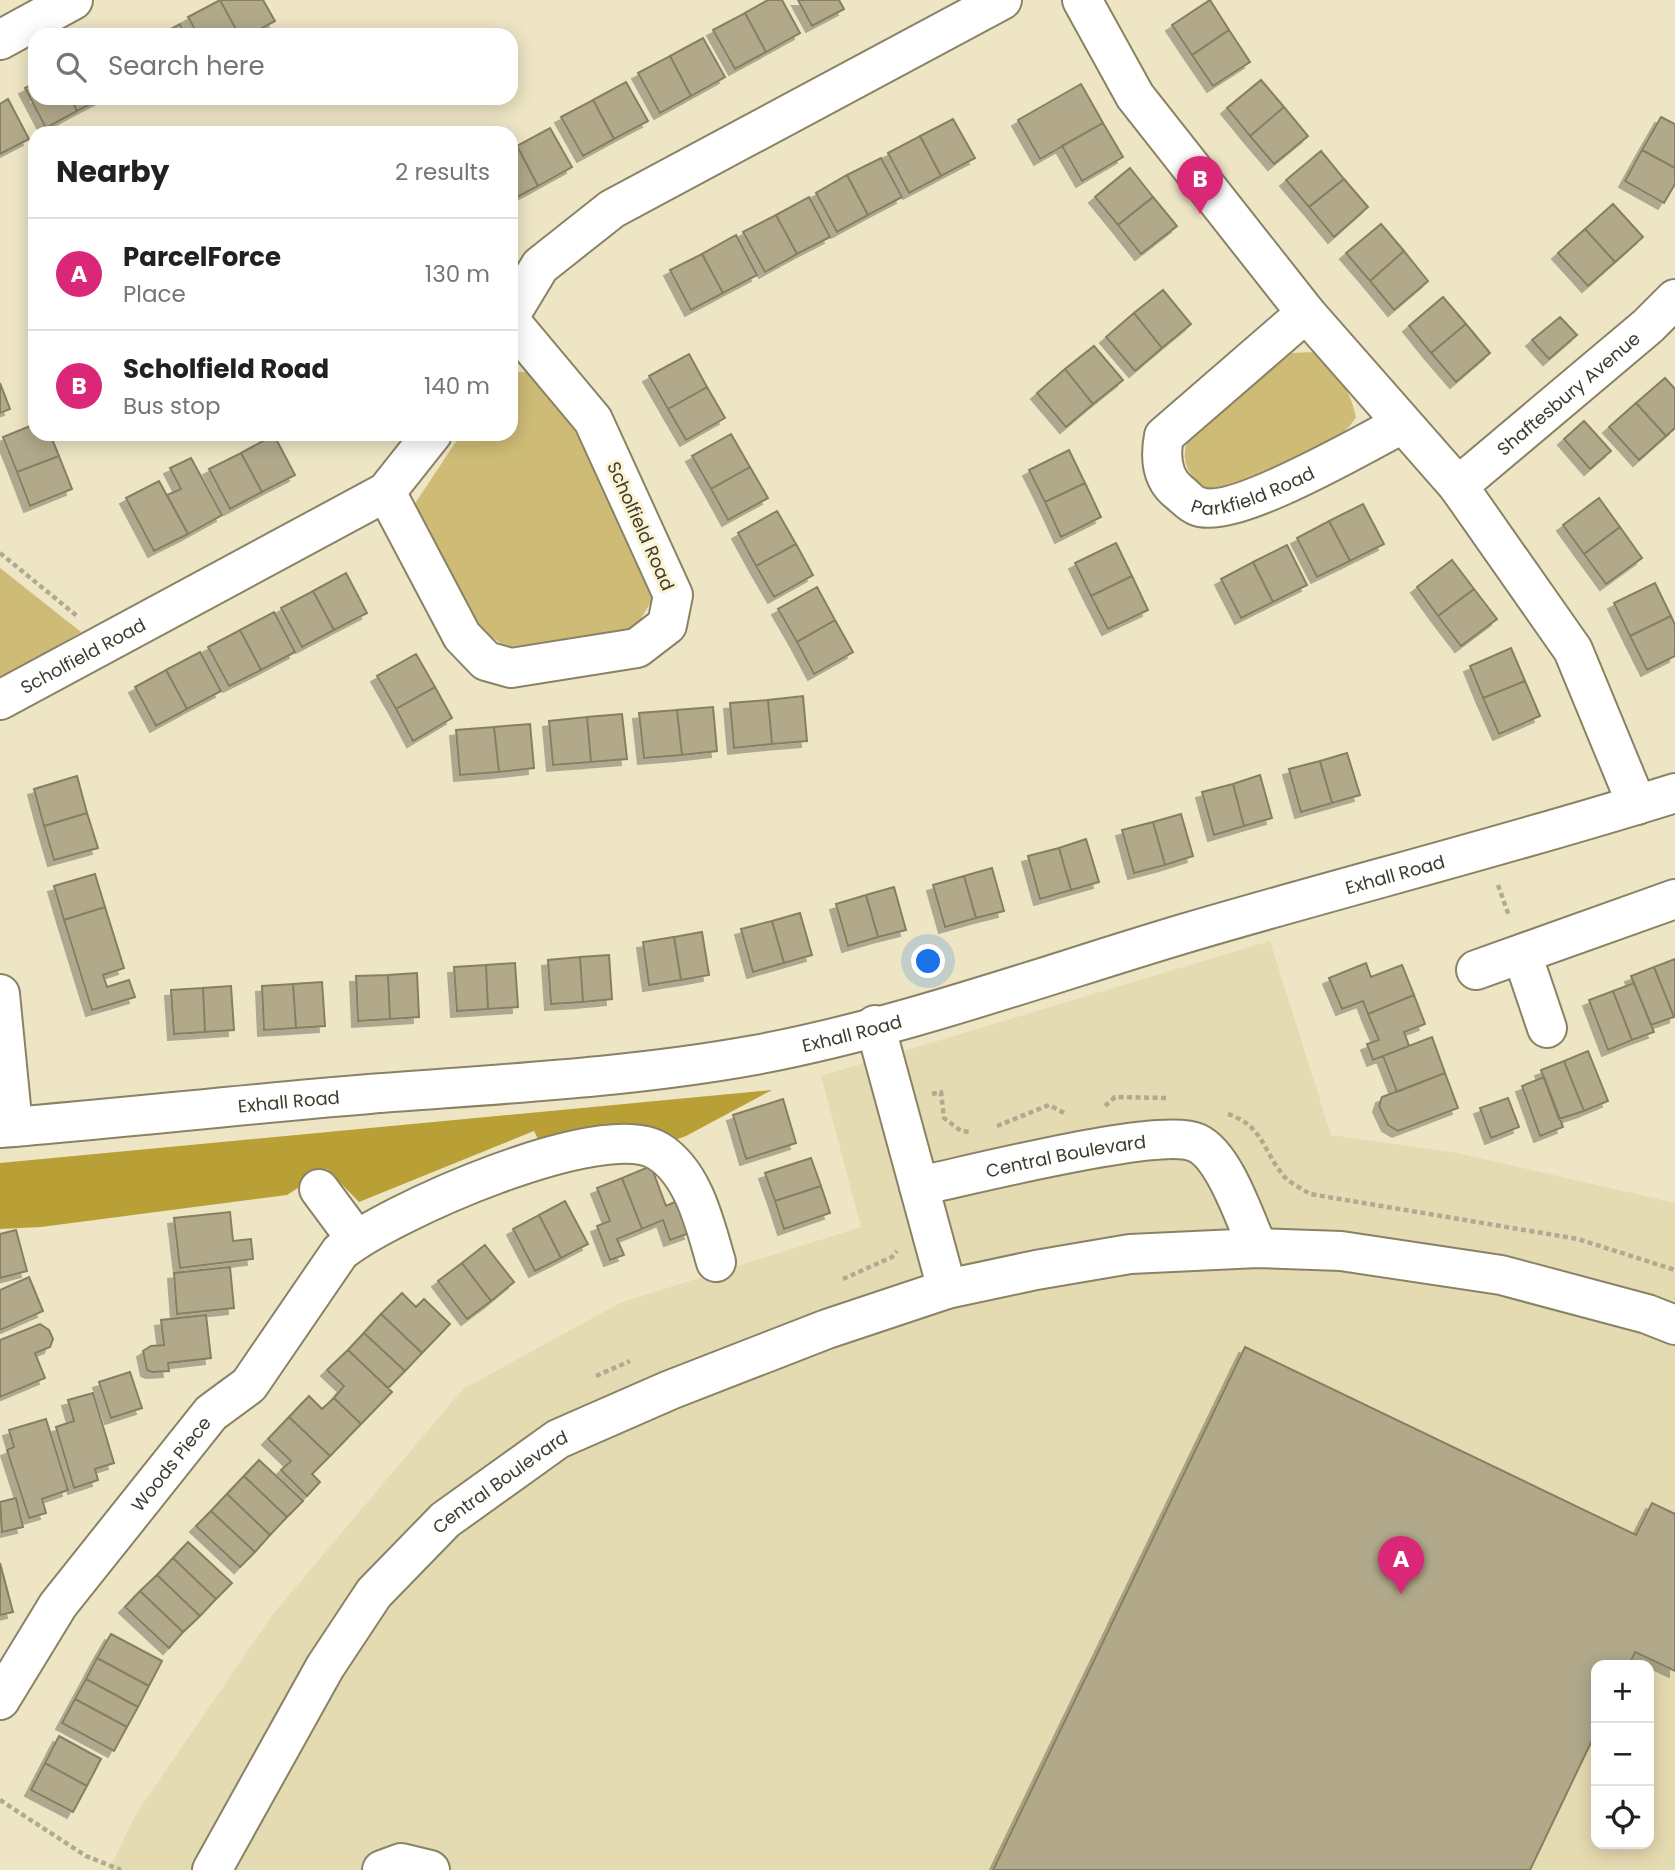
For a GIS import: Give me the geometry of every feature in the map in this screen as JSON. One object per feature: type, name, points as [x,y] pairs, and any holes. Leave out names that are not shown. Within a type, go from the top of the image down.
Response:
[{"type":"street","points":[[0,40],[73,0]]},
{"type":"street","points":[[518,302],[540,266],[612,209],[1002,0]]},
{"type":"street","points":[[1082,0],[1135,96],[1306,313],[1458,486],[1573,650],[1637,805]]},
{"type":"street","name":"Shaftesbury Avenue","points":[[1458,486],[1648,326],[1675,299]]},
{"type":"street","name":"Parkfield Road","points":[[1306,313],[1164,436],[1160,454],[1163,469],[1175,489],[1198,507],[1221,508],[1251,500],[1402,424]]},
{"type":"street","name":"Scholfield Road","points":[[386,492],[462,636],[486,661],[511,668],[637,648],[667,625],[673,595],[593,420],[518,331]]},
{"type":"street","name":"Scholfield Road","points":[[0,698],[386,492],[426,441]]},
{"type":"street","name":"Exhall Road","points":[[7,1128],[170,1110],[592,1076],[756,1055],[1091,965],[1184,934],[1486,851],[1675,793]]},
{"type":"street","points":[[1476,970],[1675,899]]},
{"type":"street","points":[[1522,954],[1546,1028]]},
{"type":"street","points":[[0,994],[7,1128]]},
{"type":"street","points":[[875,1025],[947,1289]]},
{"type":"street","name":"Central Boulevard","points":[[919,1186],[1089,1149],[1172,1139],[1197,1143],[1220,1164],[1258,1248]]},
{"type":"street","name":"Woods Piece","points":[[0,1700],[58,1605],[211,1413],[249,1385],[340,1252],[356,1238],[438,1196],[523,1164],[605,1145],[631,1143],[658,1151],[684,1178],[696,1202],[716,1262]]},
{"type":"street","points":[[319,1189],[356,1238]]},
{"type":"street","name":"Central Boulevard","points":[[212,1870],[325,1667],[374,1593],[445,1520],[558,1439],[670,1390],[827,1329],[947,1289],[1035,1270],[1130,1254],[1258,1248],[1341,1251],[1502,1275],[1647,1314],[1675,1325]]},
{"type":"street","points":[[382,1870],[401,1863],[430,1870]]},
{"type":"path","points":[[0,553],[107,642]]},
{"type":"path","points":[[1486,851],[1522,954]]},
{"type":"path","points":[[0,1800],[86,1856],[121,1870]]},
{"type":"shaded area","points":[[1315,352],[1329,365],[1350,398],[1356,417],[1346,430],[1332,442],[1298,462],[1228,493],[1199,483],[1185,460],[1188,439],[1292,353]]},
{"type":"shaded area","points":[[518,372],[531,372],[581,436],[652,581],[652,600],[636,627],[607,636],[506,647],[474,625],[412,508],[456,441],[518,441]]},
{"type":"shaded area","points":[[0,568],[81,632],[7,675],[0,676]]},
{"type":"shaded area","points":[[1270,941],[1331,1135],[1458,1153],[1675,1203],[1675,1870],[109,1870],[136,1814],[273,1614],[463,1389],[620,1303],[861,1227],[821,1076]]},
{"type":"shaded area","points":[[772,1090],[686,1136],[667,1143],[542,1147],[534,1131],[359,1202],[327,1169],[287,1195],[41,1227],[0,1229],[0,1163]]},
{"type":"building","points":[[220,0],[263,0],[275,21],[262,28],[235,28]]},
{"type":"building","points":[[220,0],[235,28],[194,28],[188,17]]},
{"type":"building","points":[[768,0],[782,0],[800,33],[766,52],[745,13]]},
{"type":"building","points":[[798,0],[839,0],[844,9],[812,26]]},
{"type":"building","points":[[1210,0],[1229,30],[1192,55],[1172,25]]},
{"type":"building","points":[[745,13],[766,52],[735,69],[713,30]]},
{"type":"building","points":[[1229,30],[1250,62],[1213,86],[1192,55]]},
{"type":"building","points":[[703,38],[725,77],[691,96],[670,56]]},
{"type":"building","points":[[670,56],[691,96],[660,113],[638,73]]},
{"type":"building","points":[[1261,80],[1284,107],[1250,136],[1227,108]]},
{"type":"building","points":[[626,82],[648,121],[614,139],[593,100]]},
{"type":"building","points":[[1081,84],[1103,123],[1040,159],[1018,120]]},
{"type":"building","points":[[8,99],[28,140],[0,154],[0,104]]},
{"type":"building","points":[[593,100],[614,139],[583,156],[561,117]]},
{"type":"building","points":[[34,105],[74,105],[77,111],[45,126]]},
{"type":"building","points":[[74,105],[89,105],[77,111]]},
{"type":"building","points":[[1284,107],[1308,136],[1274,164],[1250,136]]},
{"type":"building","points":[[1661,117],[1675,124],[1675,168],[1642,150]]},
{"type":"building","points":[[953,119],[975,158],[941,176],[920,136]]},
{"type":"building","points":[[1103,123],[1123,157],[1082,181],[1062,146]]},
{"type":"building","points":[[550,128],[572,167],[538,186],[518,145]]},
{"type":"building","points":[[920,136],[941,176],[909,193],[888,153]]},
{"type":"building","points":[[518,148],[538,186],[518,196]]},
{"type":"building","points":[[1642,150],[1675,168],[1675,184],[1664,203],[1625,181]]},
{"type":"building","points":[[1321,151],[1344,179],[1309,207],[1286,180]]},
{"type":"building","points":[[881,158],[902,197],[868,215],[847,175]]},
{"type":"building","points":[[1130,168],[1153,197],[1118,225],[1095,197]]},
{"type":"building","points":[[847,175],[868,215],[837,232],[816,193]]},
{"type":"building","points":[[1344,179],[1368,207],[1334,237],[1309,207]]},
{"type":"building","points":[[809,197],[830,237],[797,254],[776,215]]},
{"type":"building","points":[[1153,197],[1177,226],[1141,254],[1118,225]]},
{"type":"building","points":[[1613,204],[1643,237],[1615,262],[1585,229]]},
{"type":"building","points":[[776,215],[797,254],[765,272],[743,232]]},
{"type":"building","points":[[1381,224],[1404,251],[1370,281],[1346,253]]},
{"type":"building","points":[[1585,229],[1615,262],[1588,286],[1558,253]]},
{"type":"building","points":[[736,235],[757,275],[723,293],[702,254]]},
{"type":"building","points":[[1404,251],[1428,281],[1394,310],[1370,281]]},
{"type":"building","points":[[702,254],[723,293],[691,310],[670,270]]},
{"type":"building","points":[[1163,290],[1191,324],[1162,348],[1134,313]]},
{"type":"building","points":[[1443,297],[1466,324],[1431,353],[1409,326]]},
{"type":"building","points":[[1134,313],[1162,348],[1135,371],[1106,337]]},
{"type":"building","points":[[1560,317],[1577,335],[1549,359],[1532,340]]},
{"type":"building","points":[[1466,324],[1490,353],[1456,382],[1431,353]]},
{"type":"building","points":[[1094,346],[1123,380],[1093,404],[1065,369]]},
{"type":"building","points":[[689,354],[707,387],[668,409],[649,376]]},
{"type":"building","points":[[1065,369],[1093,404],[1066,427],[1037,393]]},
{"type":"building","points":[[1665,378],[1675,389],[1675,428],[1666,436],[1636,403]]},
{"type":"building","points":[[0,383],[10,409],[0,413]]},
{"type":"building","points":[[707,387],[725,418],[686,440],[668,409]]},
{"type":"building","points":[[1636,403],[1666,436],[1639,460],[1609,427]]},
{"type":"building","points":[[1584,421],[1611,451],[1590,469],[1564,439]]},
{"type":"building","points":[[28,427],[28,441],[53,441],[59,456],[17,472],[3,437]]},
{"type":"building","points":[[731,434],[750,467],[711,489],[692,456]]},
{"type":"building","points":[[263,441],[277,441],[295,475],[262,492],[241,453]]},
{"type":"building","points":[[1069,450],[1085,483],[1045,502],[1029,470]]},
{"type":"building","points":[[241,453],[262,492],[230,509],[209,469]]},
{"type":"building","points":[[59,456],[72,489],[30,506],[17,472]]},
{"type":"building","points":[[191,458],[222,515],[188,534],[167,495],[181,489],[170,468]]},
{"type":"building","points":[[750,467],[768,498],[728,520],[711,489]]},
{"type":"building","points":[[159,481],[188,534],[154,551],[126,498]]},
{"type":"building","points":[[1085,483],[1101,517],[1061,537],[1045,502]]},
{"type":"building","points":[[1599,498],[1620,527],[1584,554],[1563,525]]},
{"type":"building","points":[[1363,504],[1384,544],[1350,561],[1329,521]]},
{"type":"building","points":[[777,511],[796,544],[756,566],[738,533]]},
{"type":"building","points":[[1329,521],[1350,561],[1317,577],[1297,538]]},
{"type":"building","points":[[1620,527],[1642,558],[1606,584],[1584,554]]},
{"type":"building","points":[[1116,543],[1132,576],[1091,596],[1075,563]]},
{"type":"building","points":[[796,544],[813,575],[774,597],[756,566]]},
{"type":"building","points":[[1287,545],[1307,585],[1273,602],[1253,562]]},
{"type":"building","points":[[1452,560],[1474,589],[1438,616],[1417,587]]},
{"type":"building","points":[[1253,562],[1273,602],[1241,618],[1221,579]]},
{"type":"building","points":[[346,573],[367,613],[334,630],[313,591]]},
{"type":"building","points":[[1132,576],[1148,610],[1108,629],[1091,596]]},
{"type":"building","points":[[1655,583],[1671,616],[1630,636],[1614,603]]},
{"type":"building","points":[[817,587],[835,620],[797,642],[778,609]]},
{"type":"building","points":[[1474,589],[1497,619],[1461,646],[1438,616]]},
{"type":"building","points":[[313,591],[334,630],[302,647],[281,608]]},
{"type":"building","points":[[274,612],[295,652],[261,670],[240,630]]},
{"type":"building","points":[[1671,616],[1675,625],[1675,656],[1647,670],[1630,636]]},
{"type":"building","points":[[835,620],[853,652],[814,674],[797,642]]},
{"type":"building","points":[[240,630],[261,670],[229,686],[208,647]]},
{"type":"building","points":[[1511,648],[1525,681],[1483,698],[1470,666]]},
{"type":"building","points":[[200,652],[221,691],[187,709],[166,670]]},
{"type":"building","points":[[416,654],[435,687],[396,709],[377,676]]},
{"type":"building","points":[[166,670],[187,709],[156,726],[135,687]]},
{"type":"building","points":[[1525,681],[1540,716],[1499,734],[1483,698]]},
{"type":"building","points":[[435,687],[452,718],[413,741],[396,709]]},
{"type":"building","points":[[803,696],[807,741],[772,744],[768,700]]},
{"type":"building","points":[[768,700],[772,744],[734,748],[730,703]]},
{"type":"building","points":[[713,707],[717,751],[682,755],[677,710]]},
{"type":"building","points":[[677,710],[682,755],[644,758],[639,713]]},
{"type":"building","points":[[622,714],[627,759],[591,762],[587,717]]},
{"type":"building","points":[[587,717],[591,762],[553,765],[549,721]]},
{"type":"building","points":[[530,724],[534,768],[499,772],[494,727]]},
{"type":"building","points":[[494,727],[499,772],[460,775],[456,730]]},
{"type":"building","points":[[1347,753],[1360,795],[1332,803],[1320,761]]},
{"type":"building","points":[[1320,761],[1332,803],[1301,812],[1289,769]]},
{"type":"building","points":[[1260,775],[1272,818],[1244,826],[1233,784]]},
{"type":"building","points":[[77,776],[87,813],[44,826],[34,789]]},
{"type":"building","points":[[1233,784],[1244,826],[1214,835],[1202,792]]},
{"type":"building","points":[[87,813],[98,848],[54,860],[44,826]]},
{"type":"building","points":[[1181,814],[1193,856],[1165,865],[1153,822]]},
{"type":"building","points":[[1153,822],[1165,865],[1134,873],[1122,830]]},
{"type":"building","points":[[1086,839],[1099,882],[1071,890],[1059,848]]},
{"type":"building","points":[[1059,848],[1071,890],[1040,899],[1028,856]]},
{"type":"building","points":[[992,868],[1004,911],[976,918],[964,876]]},
{"type":"building","points":[[95,874],[105,907],[64,920],[54,886]]},
{"type":"building","points":[[964,876],[976,918],[945,927],[933,885]]},
{"type":"building","points":[[894,887],[906,930],[878,937],[866,895]]},
{"type":"building","points":[[866,895],[878,937],[848,946],[836,904]]},
{"type":"building","points":[[105,907],[124,968],[103,975],[107,987],[129,980],[135,997],[92,1010],[64,920]]},
{"type":"building","points":[[800,913],[812,955],[784,963],[772,921]]},
{"type":"building","points":[[772,921],[784,963],[753,972],[741,929]]},
{"type":"building","points":[[702,932],[709,975],[681,980],[674,937]]},
{"type":"building","points":[[674,937],[681,980],[649,985],[643,942]]},
{"type":"building","points":[[609,955],[612,999],[583,1002],[580,957]]},
{"type":"building","points":[[580,957],[583,1002],[551,1004],[548,960]]},
{"type":"building","points":[[1675,959],[1675,1016],[1674,1017],[1654,967]]},
{"type":"building","points":[[515,963],[518,1007],[488,1009],[486,965]]},
{"type":"building","points":[[1366,963],[1371,977],[1402,965],[1414,995],[1368,1014],[1363,1001],[1342,1009],[1329,978]]},
{"type":"building","points":[[486,965],[488,1009],[457,1011],[454,967]]},
{"type":"building","points":[[1654,967],[1674,1017],[1651,1025],[1631,976]]},
{"type":"building","points":[[417,973],[419,1017],[390,1019],[388,975]]},
{"type":"building","points":[[388,975],[390,1019],[358,1021],[356,976]]},
{"type":"building","points":[[322,982],[325,1026],[296,1028],[293,984]]},
{"type":"building","points":[[1634,983],[1654,1032],[1632,1040],[1613,991]]},
{"type":"building","points":[[293,984],[296,1028],[264,1030],[262,986]]},
{"type":"building","points":[[231,986],[234,1030],[205,1032],[203,988]]},
{"type":"building","points":[[203,988],[205,1032],[174,1034],[171,990]]},
{"type":"building","points":[[1613,991],[1632,1040],[1608,1050],[1589,1000]]},
{"type":"building","points":[[1414,995],[1425,1024],[1404,1032],[1409,1046],[1373,1060],[1367,1044],[1379,1040],[1368,1014]]},
{"type":"building","points":[[1432,1037],[1445,1073],[1397,1092],[1383,1056]]},
{"type":"building","points":[[1588,1051],[1608,1101],[1584,1111],[1564,1061]]},
{"type":"building","points":[[1564,1061],[1584,1111],[1559,1119],[1541,1070]]},
{"type":"building","points":[[1445,1073],[1458,1108],[1398,1131],[1388,1125],[1379,1106],[1382,1097]]},
{"type":"building","points":[[1544,1077],[1563,1127],[1540,1136],[1522,1086]]},
{"type":"building","points":[[1508,1098],[1519,1127],[1491,1138],[1480,1108]]},
{"type":"building","points":[[783,1099],[796,1143],[746,1159],[733,1115]]},
{"type":"building","points":[[811,1158],[821,1186],[775,1201],[765,1173]]},
{"type":"building","points":[[651,1166],[666,1206],[677,1201],[690,1233],[670,1240],[663,1220],[642,1229],[622,1178]]},
{"type":"building","points":[[622,1178],[642,1229],[617,1239],[624,1255],[610,1260],[597,1226],[610,1221],[597,1188]]},
{"type":"building","points":[[821,1186],[830,1213],[784,1229],[775,1201]]},
{"type":"building","points":[[565,1201],[588,1244],[561,1258],[539,1215]]},
{"type":"building","points":[[230,1212],[233,1241],[251,1239],[253,1259],[180,1268],[174,1218]]},
{"type":"building","points":[[539,1215],[561,1258],[535,1271],[513,1229]]},
{"type":"building","points":[[16,1230],[27,1271],[0,1278],[0,1234]]},
{"type":"building","points":[[485,1245],[514,1282],[491,1301],[462,1263]]},
{"type":"building","points":[[462,1263],[491,1301],[467,1319],[438,1281]]},
{"type":"building","points":[[230,1267],[234,1308],[177,1314],[174,1273]]},
{"type":"building","points":[[29,1277],[43,1311],[0,1330],[0,1290]]},
{"type":"building","points":[[402,1293],[416,1307],[424,1299],[450,1324],[422,1353],[381,1314]]},
{"type":"building","points":[[381,1314],[422,1353],[405,1371],[364,1333]]},
{"type":"building","points":[[206,1315],[211,1358],[168,1363],[169,1371],[147,1370],[143,1351],[151,1346],[164,1345],[161,1320]]},
{"type":"building","points":[[40,1324],[49,1330],[53,1339],[50,1347],[35,1353],[45,1378],[0,1397],[0,1340]]},
{"type":"building","points":[[364,1333],[405,1371],[388,1388],[348,1350]]},
{"type":"building","points":[[1245,1347],[1636,1535],[1652,1503],[1675,1514],[1675,1671],[1635,1652],[1631,1660],[1591,1660],[1591,1742],[1530,1870],[993,1870]]},
{"type":"building","points":[[348,1350],[392,1392],[361,1424],[334,1398],[344,1386],[327,1370]]},
{"type":"building","points":[[130,1372],[142,1408],[111,1418],[99,1382]]},
{"type":"building","points":[[93,1393],[114,1463],[95,1469],[98,1480],[74,1488],[56,1427],[74,1421],[68,1400]]},
{"type":"building","points":[[309,1396],[322,1409],[334,1398],[361,1424],[330,1456],[289,1417]]},
{"type":"building","points":[[289,1417],[330,1456],[312,1474],[320,1482],[307,1496],[281,1470],[291,1461],[268,1439]]},
{"type":"building","points":[[46,1419],[68,1490],[42,1499],[46,1513],[29,1518],[7,1450],[14,1447],[9,1430]]},
{"type":"building","points":[[259,1460],[303,1501],[287,1517],[244,1476]]},
{"type":"building","points":[[244,1476],[287,1517],[270,1535],[227,1494]]},
{"type":"building","points":[[227,1494],[270,1535],[255,1552],[211,1511]]},
{"type":"building","points":[[16,1498],[23,1527],[2,1532],[0,1502]]},
{"type":"building","points":[[211,1511],[255,1552],[240,1567],[196,1526]]},
{"type":"building","points":[[188,1542],[232,1583],[216,1599],[173,1558]]},
{"type":"building","points":[[173,1558],[216,1599],[200,1616],[157,1575]]},
{"type":"building","points":[[0,1563],[13,1612],[0,1615]]},
{"type":"building","points":[[157,1575],[200,1616],[183,1632],[140,1591]]},
{"type":"building","points":[[140,1591],[183,1632],[169,1648],[125,1607]]},
{"type":"building","points":[[111,1634],[162,1661],[149,1686],[97,1658]]},
{"type":"building","points":[[97,1658],[149,1686],[138,1707],[86,1679]]},
{"type":"building","points":[[86,1679],[138,1707],[127,1727],[75,1699]]},
{"type":"building","points":[[75,1699],[127,1727],[114,1751],[62,1723]]},
{"type":"building","points":[[59,1736],[101,1759],[87,1786],[45,1763]]},
{"type":"building","points":[[45,1763],[87,1786],[73,1812],[31,1790]]},
{"type":"place","name":"Scholfield Road","points":[[1200,214]]},
{"type":"place","name":"ParcelForce","points":[[1401,1594]]}]
